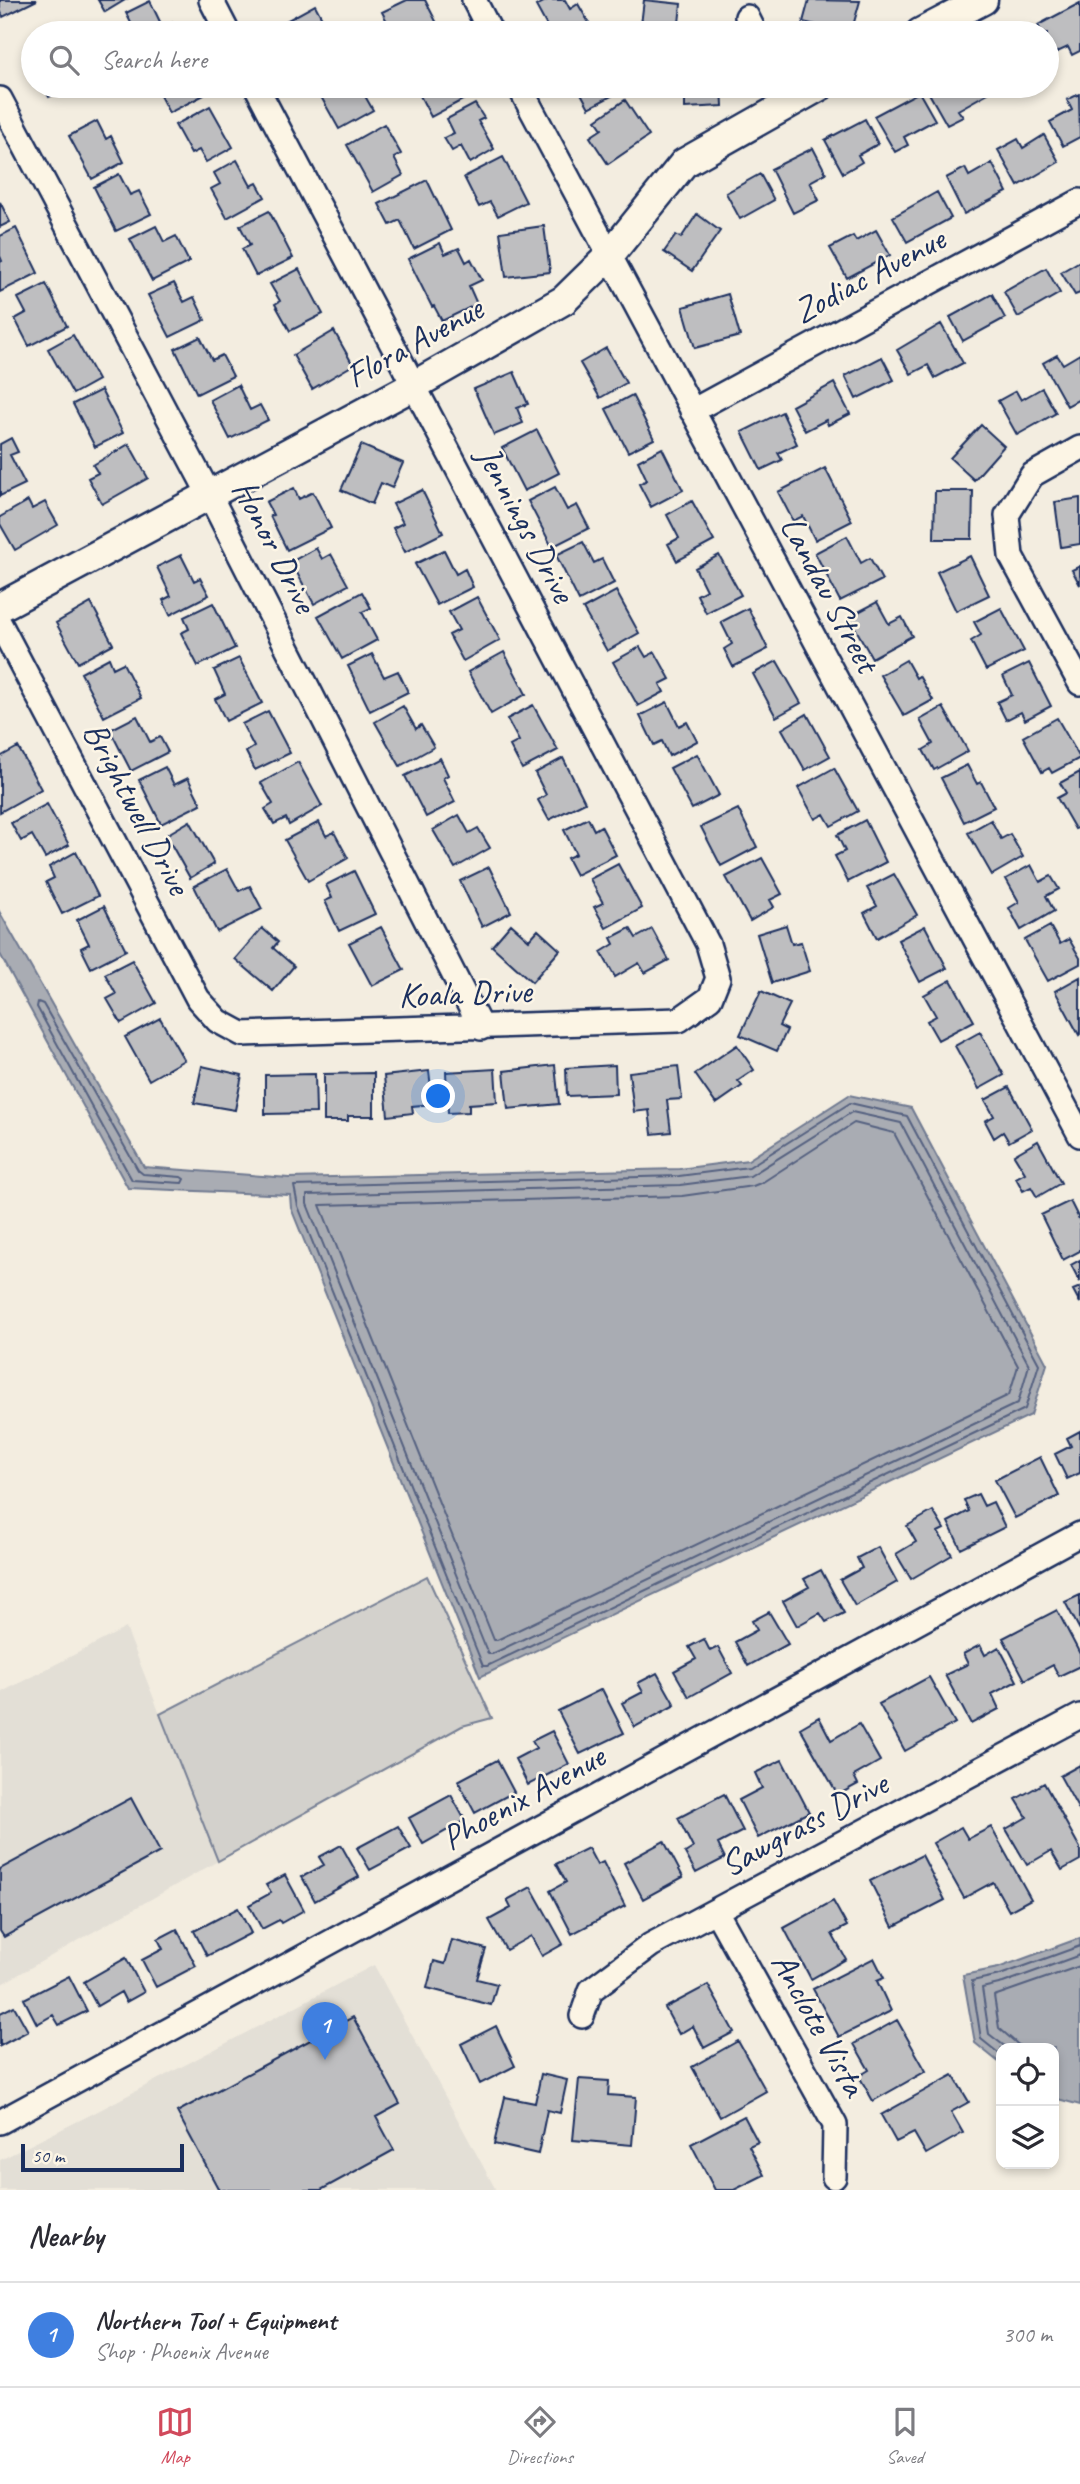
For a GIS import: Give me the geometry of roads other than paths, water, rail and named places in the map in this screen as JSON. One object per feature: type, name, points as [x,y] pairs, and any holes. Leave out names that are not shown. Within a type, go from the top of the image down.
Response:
[{"type":"street","points":[[211,0],[222,21]]},
{"type":"street","points":[[474,0],[485,21]]},
{"type":"street","points":[[942,21],[982,0]]},
{"type":"street","name":"Jennings Drive","points":[[262,98],[708,944],[718,978],[710,998]]},
{"type":"street","name":"Landau Street","points":[[525,98],[1080,1135]]},
{"type":"street","name":"Flora Avenue","points":[[0,607],[413,386],[564,300],[609,256],[684,163],[780,98]]},
{"type":"street","name":"Honor Drive","points":[[0,99],[209,494],[481,1028]]},
{"type":"street","name":"Zodiac Avenue","points":[[692,411],[1080,201]]},
{"type":"street","points":[[1080,448],[1032,475],[1007,515],[1011,556],[1080,683]]},
{"type":"street","name":"Brightwell Drive","points":[[0,624],[198,999],[218,1021]]},
{"type":"street","name":"Koala Drive","points":[[218,1021],[242,1034],[678,1020],[710,998]]},
{"type":"street","name":"Phoenix Avenue","points":[[0,2122],[1080,1534]]},
{"type":"street","name":"Sawgrass Drive","points":[[582,2016],[591,1990],[651,1945],[1080,1716]]},
{"type":"street","name":"Anclote Vista","points":[[716,1911],[835,2125],[834,2177]]},
{"type":"water","points":[[0,913],[144,1167],[289,1178],[679,1169],[748,1160],[849,1095],[911,1108],[1047,1364],[1031,1415],[480,1677],[291,1208],[290,1195],[128,1188],[0,954]]},
{"type":"water","points":[[1080,1938],[1080,2105],[1059,2099],[1059,2043],[996,2043],[996,2060],[975,2043],[963,1975],[998,1968]]},
{"type":"place","name":"Northern Tool + Equipment","points":[[325,2060]]}]
